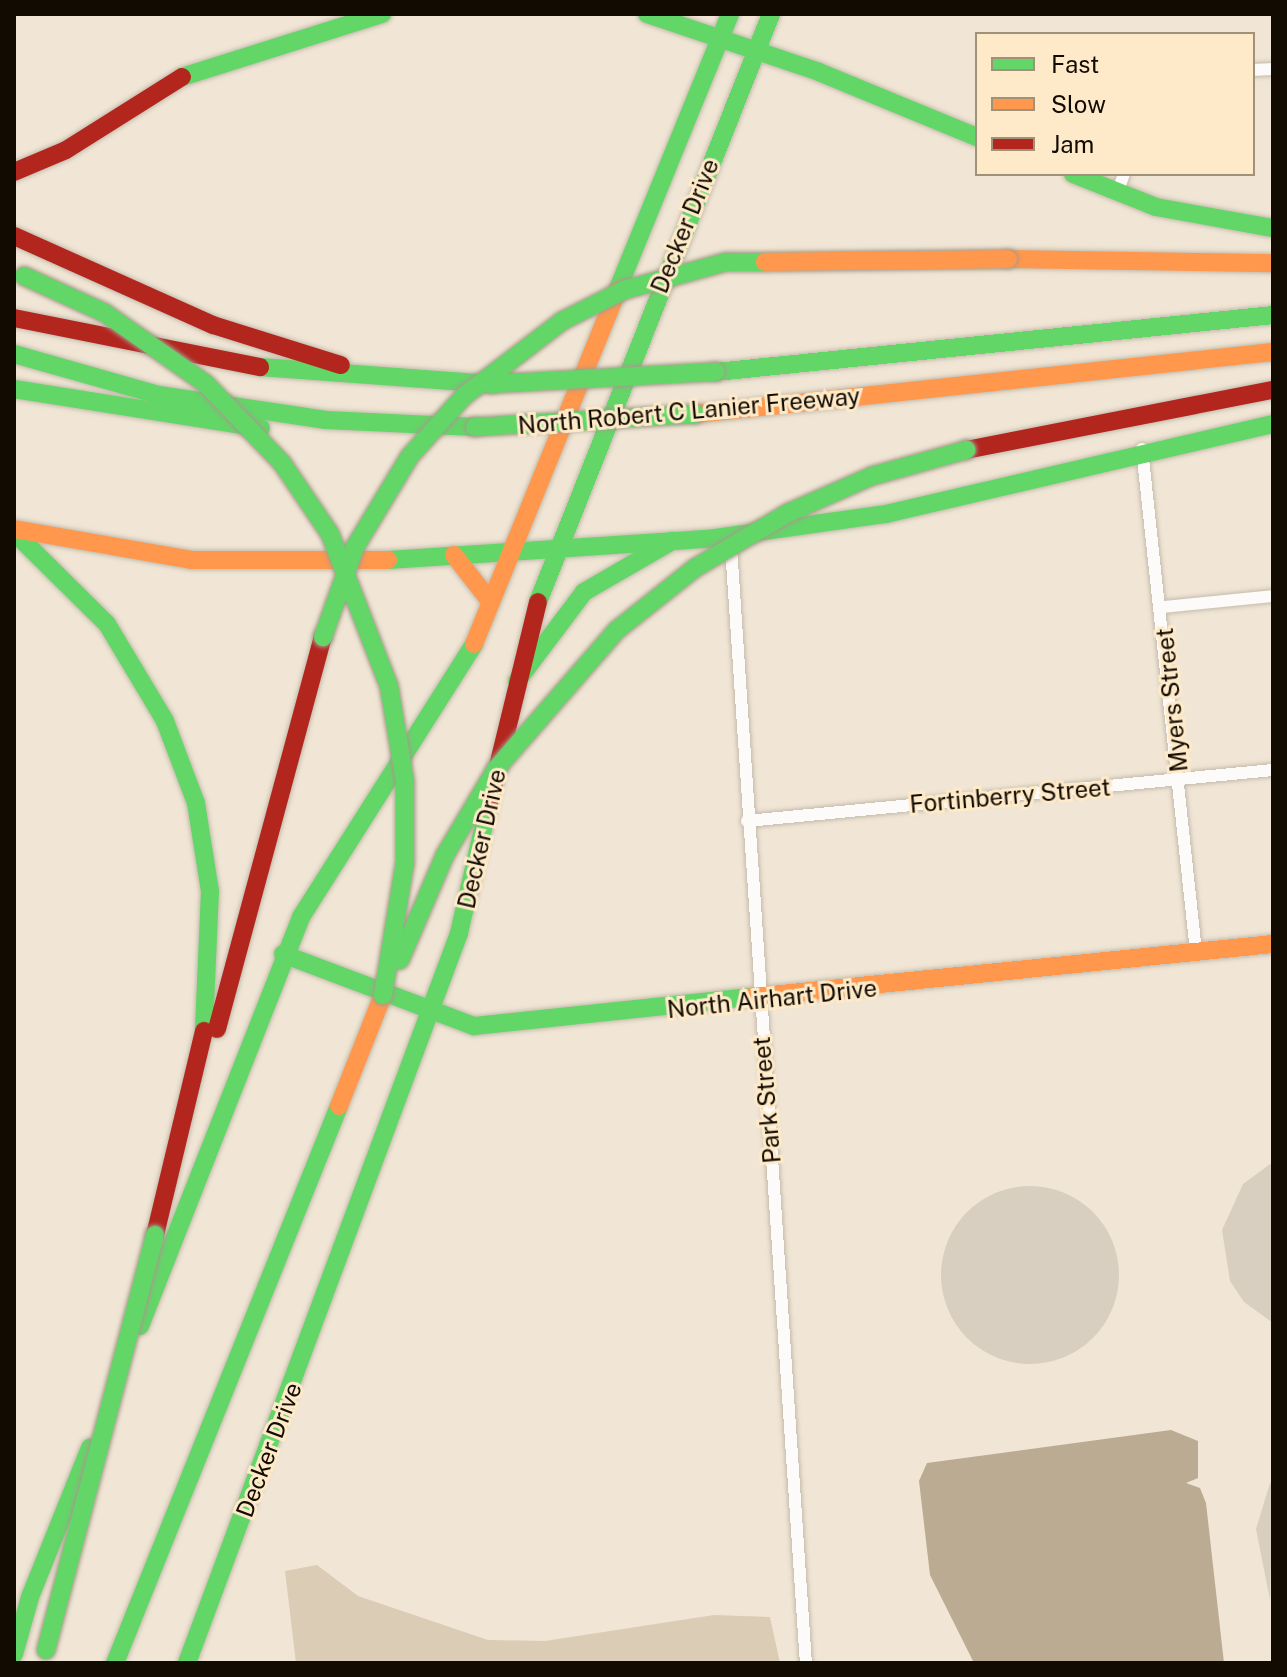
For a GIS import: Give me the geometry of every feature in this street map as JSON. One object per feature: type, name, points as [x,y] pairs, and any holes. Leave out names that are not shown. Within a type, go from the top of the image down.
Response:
[{"type":"main road","points":[[14,172],[66,150],[171,80],[382,14]]},
{"type":"main road","points":[[647,14],[672,17],[721,41],[975,136]]},
{"type":"main road","name":"Decker Drive","points":[[14,1635],[283,954],[335,857],[409,760],[465,665],[730,14]]},
{"type":"main road","name":"Decker Drive","points":[[187,1663],[475,882],[515,684],[557,549],[771,14]]},
{"type":"main road","points":[[1085,176],[1121,182],[1189,216],[1273,228]]},
{"type":"main road","points":[[14,236],[249,338],[409,381]]},
{"type":"main road","points":[[44,1659],[196,1087],[338,590],[374,510],[442,418],[550,328],[624,290],[689,269],[786,257],[1273,263]]},
{"type":"main road","points":[[14,272],[105,313],[206,384],[282,463],[330,534],[389,686],[405,782],[405,862],[383,995]]},
{"type":"main road","name":"North Robert C Lanier Freeway","points":[[14,318],[191,358],[409,381],[491,384],[716,372],[1273,315]]},
{"type":"main road","name":"North Robert C Lanier Freeway","points":[[14,354],[159,395],[326,420],[475,427],[696,414],[1273,352]]},
{"type":"main road","points":[[14,389],[208,423],[281,429],[326,420]]},
{"type":"main road","points":[[115,1663],[383,995],[445,855],[496,769],[617,630],[695,568],[788,513],[872,476],[966,450],[1273,390]]},
{"type":"main road","points":[[14,531],[191,560],[454,555],[731,536],[886,514],[1142,449],[1273,424]]},
{"type":"main road","points":[[14,531],[107,624],[184,766],[210,891],[209,994],[196,1087]]},
{"type":"main road","points":[[515,684],[584,592],[672,541]]},
{"type":"main road","points":[[454,555],[490,601]]},
{"type":"main road","name":"North Airhart Drive","points":[[283,954],[474,1026],[758,1002],[1273,944]]},
{"type":"main road","points":[[130,1663],[167,1534]]},
{"type":"main road","points":[[14,1654],[30,1597]]},
{"type":"street","name":"Myers Street","points":[[1142,449],[1163,607],[1196,952]]},
{"type":"street","name":"Park Street","points":[[731,536],[758,1002],[806,1663]]},
{"type":"street","points":[[1163,607],[1273,596]]},
{"type":"street","name":"Fortinberry Street","points":[[747,821],[1273,770]]},
{"type":"shaded area","points":[[1171,1430],[1198,1441],[1198,1478],[1186,1483],[1200,1488],[1206,1503],[1224,1663],[974,1663],[930,1575],[919,1481],[927,1463]]},
{"type":"shaded area","points":[[317,1565],[358,1596],[488,1640],[545,1641],[714,1615],[770,1617],[780,1663],[296,1663],[285,1571]]},
{"type":"building","points":[[1273,1162],[1273,1323],[1244,1302],[1230,1281],[1222,1230],[1243,1184]]},
{"type":"building","points":[[1030,1186],[1064,1192],[1093,1212],[1113,1241],[1119,1275],[1113,1309],[1093,1338],[1064,1358],[1030,1364],[996,1358],[967,1338],[947,1309],[941,1275],[947,1241],[967,1212],[996,1192]]},
{"type":"building","points":[[1270,1483],[1273,1484],[1270,1600],[1256,1529]]},
{"type":"traffic: fast","points":[[182,77],[382,14]]},
{"type":"traffic: fast","points":[[647,14],[819,72],[975,136]]},
{"type":"traffic: fast","points":[[670,19],[674,14]]},
{"type":"traffic: fast","points":[[617,291],[730,14]]},
{"type":"traffic: fast","points":[[538,602],[771,14]]},
{"type":"traffic: fast","points":[[1078,176],[1156,207],[1273,228]]},
{"type":"traffic: fast","points":[[323,637],[355,547],[410,456],[464,396],[562,321],[624,290],[726,262],[765,262]]},
{"type":"traffic: fast","points":[[24,276],[105,313],[206,384],[282,463],[330,534],[389,686],[405,782],[405,862],[383,995]]},
{"type":"traffic: fast","points":[[716,372],[1273,315]]},
{"type":"traffic: fast","points":[[14,354],[159,395],[326,420],[475,427]]},
{"type":"traffic: fast","points":[[260,367],[491,384]]},
{"type":"traffic: fast","points":[[491,384],[716,372]]},
{"type":"traffic: fast","points":[[14,389],[261,428]]},
{"type":"traffic: fast","points":[[475,427],[696,414]]},
{"type":"traffic: fast","points":[[388,560],[715,538],[886,514],[1273,424]]},
{"type":"traffic: fast","points":[[400,960],[445,855],[496,769],[617,630],[695,568],[788,513],[872,476],[966,450]]},
{"type":"traffic: fast","points":[[14,532],[107,624],[165,721],[196,803],[210,891],[204,1031]]},
{"type":"traffic: fast","points":[[517,681],[584,592],[672,541]]},
{"type":"traffic: fast","points":[[140,1326],[301,917],[474,644]]},
{"type":"traffic: fast","points":[[187,1663],[459,933],[488,807]]},
{"type":"traffic: fast","points":[[283,954],[474,1026],[752,997]]},
{"type":"traffic: fast","points":[[115,1663],[339,1106]]},
{"type":"traffic: fast","points":[[46,1650],[155,1235]]},
{"type":"traffic: fast","points":[[30,1597],[90,1448]]},
{"type":"traffic: fast","points":[[14,1654],[30,1597]]},
{"type":"traffic: slow","points":[[1008,259],[1273,263]]},
{"type":"traffic: slow","points":[[765,262],[1008,259]]},
{"type":"traffic: slow","points":[[474,644],[617,291]]},
{"type":"traffic: slow","points":[[696,414],[1273,352]]},
{"type":"traffic: slow","points":[[14,529],[191,560],[388,560]]},
{"type":"traffic: slow","points":[[454,555],[490,601]]},
{"type":"traffic: slow","points":[[752,997],[1273,944]]},
{"type":"traffic: slow","points":[[339,1106],[383,995]]},
{"type":"traffic: jam","points":[[14,172],[66,150],[182,77]]},
{"type":"traffic: jam","points":[[14,236],[213,325],[341,365]]},
{"type":"traffic: jam","points":[[14,318],[260,367]]},
{"type":"traffic: jam","points":[[966,450],[1273,390]]},
{"type":"traffic: jam","points":[[488,807],[538,602]]},
{"type":"traffic: jam","points":[[217,1029],[323,637]]},
{"type":"traffic: jam","points":[[155,1235],[204,1031]]}]
